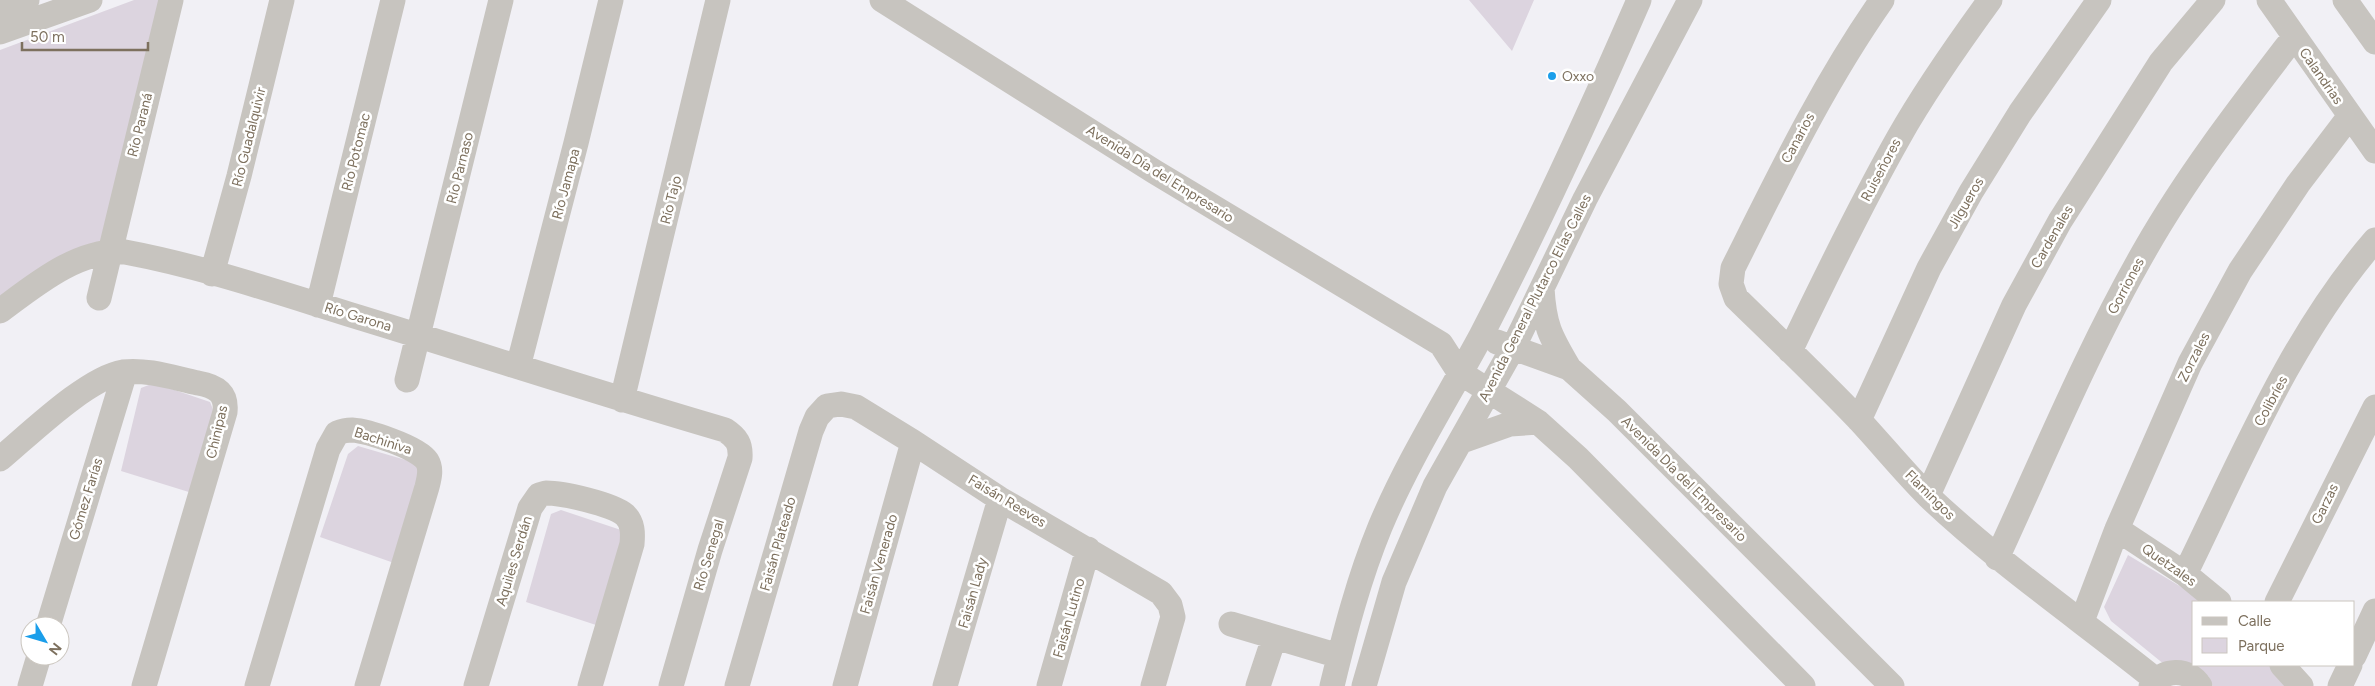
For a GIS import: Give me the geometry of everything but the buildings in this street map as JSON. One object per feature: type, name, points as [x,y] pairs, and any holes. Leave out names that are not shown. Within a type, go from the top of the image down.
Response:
[{"type":"street","points":[[0,10],[27,0]]},
{"type":"street","points":[[0,32],[90,0]]},
{"type":"street","name":"Río Paraná","points":[[99,298],[171,0]]},
{"type":"street","name":"Río Guadalquivir","points":[[212,274],[239,176],[282,0]]},
{"type":"street","name":"Río Potomac","points":[[318,305],[394,0]]},
{"type":"street","name":"Río Parnaso","points":[[407,380],[501,0]]},
{"type":"street","name":"Río Jamapa","points":[[518,367],[611,0]]},
{"type":"street","name":"Río Tajo","points":[[622,400],[718,0]]},
{"type":"street","name":"Avenida Día del Empresario","points":[[882,0],[1155,172],[1441,344],[1459,372],[1538,422],[1578,458],[1804,686]]},
{"type":"street","points":[[1332,686],[1363,570],[1381,525],[1459,372],[1480,337],[1598,95],[1639,0]]},
{"type":"street","points":[[1665,46],[1666,22],[1671,0]]},
{"type":"street","name":"Avenida General Plutarco Elías Calles","points":[[1364,686],[1394,582],[1436,486],[1514,346],[1585,199],[1690,0]]},
{"type":"street","name":"Canarios","points":[[1731,284],[1734,268],[1818,101],[1860,31],[1882,0]]},
{"type":"street","name":"Ruiseñores","points":[[1790,350],[1844,238],[1900,135],[1962,38],[1990,0]]},
{"type":"street","name":"Jilgueros","points":[[1859,420],[1930,268],[1971,192],[2020,113],[2099,0]]},
{"type":"street","name":"Cardenales","points":[[1928,496],[2014,305],[2060,220],[2161,62],[2213,0]]},
{"type":"street","name":"Calandrias","points":[[2269,0],[2349,117],[2375,151]]},
{"type":"street","points":[[2346,0],[2375,42]]},
{"type":"street","name":"Gorriones","points":[[1997,558],[2095,344],[2147,247],[2215,140],[2294,37]]},
{"type":"street","name":"Zorzales","points":[[2082,621],[2117,529],[2190,362],[2240,271],[2298,184],[2349,117]]},
{"type":"street","name":"Colibríes","points":[[2185,574],[2260,421],[2296,353],[2327,303],[2375,240]]},
{"type":"street","name":"Río Garona","points":[[0,311],[60,270],[81,260],[110,251],[136,254],[318,305],[622,400],[725,430]]},
{"type":"street","name":"Flamingos","points":[[1731,284],[1736,298],[1859,420],[1928,496],[1997,558],[2082,621],[2154,683]]},
{"type":"street","points":[[1542,288],[1544,316],[1551,337],[1569,368]]},
{"type":"street","name":"Avenida Día del Empresario","points":[[1441,344],[1480,337],[1514,346],[1569,368],[1617,411],[1892,686]]},
{"type":"street","name":"Chinipas","points":[[0,459],[73,399],[109,376],[125,372],[150,372],[208,385],[220,392],[225,404],[144,686]]},
{"type":"street","name":"Gómez Farías","points":[[51,616],[125,372]]},
{"type":"street","name":"Faisán Reeves","points":[[827,406],[842,404],[856,407],[1000,499],[1161,593],[1170,605],[1173,617],[1153,686]]},
{"type":"street","name":"Faisán Plateado","points":[[737,686],[811,431],[817,417],[827,406]]},
{"type":"street","name":"Garzas","points":[[2278,601],[2375,407]]},
{"type":"street","points":[[1462,441],[1510,424],[1538,422]]},
{"type":"street","name":"Bachiniva","points":[[257,686],[328,449],[337,433],[350,430],[416,452],[426,459],[430,466],[427,487],[367,686]]},
{"type":"street","name":"Río Senegal","points":[[671,686],[710,550],[740,458],[740,446],[735,436],[725,430]]},
{"type":"street","name":"Faisán Venerado","points":[[845,686],[913,442]]},
{"type":"street","name":"Aquiles Serdán","points":[[476,686],[530,508],[539,495],[546,493],[608,506],[625,516],[631,524],[632,544],[590,686]]},
{"type":"street","name":"Faisán Lady","points":[[946,686],[1000,499]]},
{"type":"street","name":"Quetzales","points":[[2117,529],[2185,574],[2218,601]]},
{"type":"street","name":"Faisán Lutino","points":[[1049,686],[1088,549]]},
{"type":"street","points":[[2355,654],[2375,611]]},
{"type":"street","points":[[1231,624],[1339,656]]},
{"type":"street","points":[[1258,686],[1274,638]]},
{"type":"street","points":[[30,686],[36,666]]},
{"type":"street","points":[[2283,666],[2301,686]]},
{"type":"street","points":[[2340,686],[2350,666]]},
{"type":"street","points":[[2154,683],[2172,672],[2189,676],[2200,686]]},
{"type":"green space","points":[[134,0],[161,0],[109,239],[0,302],[0,50]]},
{"type":"green space","points":[[1469,0],[1534,0],[1512,51]]},
{"type":"green space","points":[[154,383],[210,402],[216,417],[192,493],[121,471],[141,388]]},
{"type":"green space","points":[[358,446],[416,463],[421,471],[394,563],[320,537],[348,454]]},
{"type":"green space","points":[[561,510],[621,530],[625,538],[596,625],[526,602],[551,514]]},
{"type":"green space","points":[[2128,555],[2202,601],[2192,601],[2192,666],[2270,666],[2287,686],[2213,686],[2208,676],[2165,665],[2111,621],[2104,607]]},
{"type":"place","name":"Oxxo","points":[[1552,76]]}]
